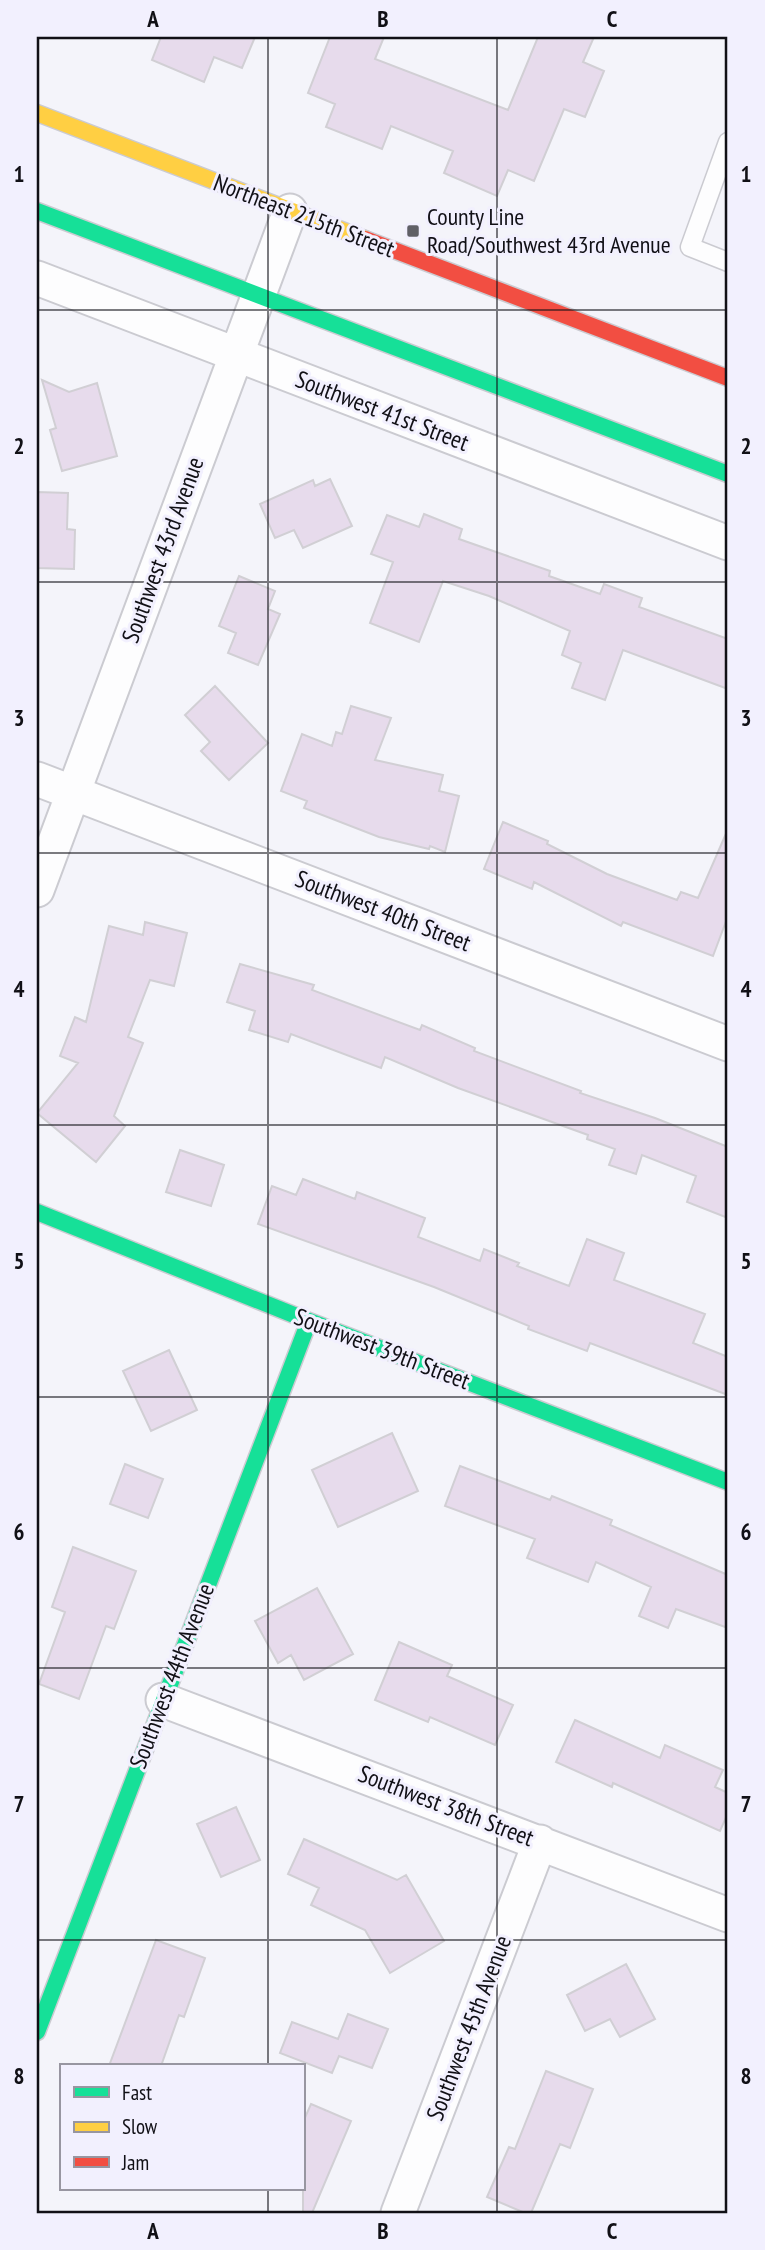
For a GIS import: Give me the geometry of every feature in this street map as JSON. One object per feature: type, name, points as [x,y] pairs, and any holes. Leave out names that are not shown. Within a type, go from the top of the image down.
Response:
[{"type":"street","name":"Northeast 215th Street","points":[[37,113],[728,378]]},
{"type":"street","name":"Southwest 43rd Avenue","points":[[37,890],[290,211]]},
{"type":"street","points":[[37,212],[728,474]]},
{"type":"street","name":"Southwest 41st Street","points":[[37,278],[728,543]]},
{"type":"street","name":"Southwest 40th Street","points":[[37,779],[728,1044]]},
{"type":"street","name":"Southwest 39th Street","points":[[37,1212],[309,1321],[728,1482]]},
{"type":"street","name":"Southwest 44th Avenue","points":[[37,2032],[309,1321]]},
{"type":"street","name":"Southwest 38th Street","points":[[163,1700],[728,1915]]},
{"type":"street","name":"Southwest 45th Avenue","points":[[398,2213],[540,1842]]},
{"type":"lane","points":[[728,142],[690,247],[728,262]]},
{"type":"building","points":[[161,37],[255,37],[242,68],[214,57],[204,82],[152,60]]},
{"type":"building","points":[[330,37],[384,37],[375,59],[508,110],[538,37],[594,37],[583,62],[604,71],[585,117],[564,109],[534,181],[508,170],[497,196],[444,173],[453,151],[391,126],[382,149],[326,127],[335,104],[308,93]]},
{"type":"building","points":[[42,380],[69,392],[97,383],[117,456],[62,471],[50,430],[56,428]]},
{"type":"building","points":[[330,479],[352,526],[303,548],[294,530],[275,538],[260,504],[313,480],[315,486]]},
{"type":"building","points":[[37,492],[68,493],[67,529],[75,530],[74,569],[37,568]]},
{"type":"building","points":[[424,514],[462,529],[459,539],[550,571],[549,576],[600,594],[604,584],[642,598],[639,607],[728,639],[728,689],[623,650],[605,700],[572,688],[581,663],[562,655],[570,631],[489,596],[443,581],[419,642],[370,623],[393,562],[371,554],[387,515],[419,527]]},
{"type":"building","points":[[239,576],[275,591],[268,609],[280,614],[258,665],[228,653],[236,633],[219,626]]},
{"type":"building","points":[[215,686],[268,743],[229,780],[201,751],[210,742],[185,715]]},
{"type":"building","points":[[351,706],[391,718],[375,760],[443,775],[439,791],[459,796],[445,852],[430,846],[429,849],[379,837],[304,808],[307,801],[281,791],[302,734],[332,746],[336,732],[342,734]]},
{"type":"building","points":[[503,822],[548,841],[547,844],[607,874],[677,900],[681,892],[698,898],[728,829],[728,916],[713,956],[623,922],[621,926],[534,882],[532,889],[484,869]]},
{"type":"building","points":[[145,922],[187,933],[174,986],[150,980],[128,1037],[143,1043],[114,1116],[125,1126],[96,1162],[37,1113],[78,1063],[60,1056],[75,1017],[86,1022],[109,926],[143,935]]},
{"type":"building","points":[[240,964],[314,985],[312,990],[420,1030],[422,1025],[475,1048],[474,1051],[728,1147],[728,1218],[687,1202],[696,1176],[642,1155],[636,1174],[609,1165],[615,1149],[587,1139],[588,1135],[458,1088],[385,1057],[381,1068],[291,1034],[288,1042],[249,1030],[255,1011],[227,1002]]},
{"type":"building","points":[[180,1150],[224,1165],[211,1206],[166,1192]]},
{"type":"building","points":[[303,1179],[355,1199],[357,1192],[425,1218],[418,1237],[480,1261],[484,1249],[519,1263],[517,1266],[569,1286],[587,1239],[624,1253],[614,1280],[705,1314],[693,1343],[728,1357],[728,1395],[590,1343],[587,1351],[528,1329],[529,1326],[434,1287],[258,1224],[272,1186],[296,1195]]},
{"type":"building","points":[[169,1350],[197,1410],[151,1431],[123,1371]]},
{"type":"building","points":[[392,1433],[418,1491],[338,1527],[312,1470]]},
{"type":"building","points":[[125,1464],[163,1479],[148,1518],[110,1504]]},
{"type":"building","points":[[460,1466],[550,1500],[552,1496],[612,1520],[610,1525],[728,1575],[728,1628],[676,1609],[668,1628],[639,1616],[651,1587],[596,1562],[588,1582],[527,1558],[535,1539],[445,1506]]},
{"type":"building","points":[[73,1547],[136,1571],[114,1629],[106,1626],[79,1699],[39,1684],[65,1612],[52,1607]]},
{"type":"building","points":[[317,1588],[353,1654],[304,1680],[291,1655],[278,1663],[255,1621]]},
{"type":"building","points":[[399,1642],[452,1665],[447,1676],[513,1705],[495,1745],[430,1717],[428,1722],[375,1700]]},
{"type":"building","points":[[575,1720],[660,1758],[665,1745],[723,1770],[715,1787],[728,1793],[728,1813],[720,1831],[613,1783],[612,1787],[556,1762]]},
{"type":"building","points":[[236,1807],[260,1860],[221,1877],[197,1824]]},
{"type":"building","points":[[304,1839],[397,1880],[406,1875],[444,1941],[390,1973],[365,1930],[311,1905],[319,1888],[288,1874]]},
{"type":"building","points":[[156,1940],[205,1958],[184,2017],[179,2015],[162,2064],[110,2064]]},
{"type":"building","points":[[626,1964],[655,2019],[620,2037],[610,2019],[585,2031],[567,1995]]},
{"type":"building","points":[[348,2014],[388,2029],[372,2068],[339,2056],[332,2073],[280,2053],[292,2022],[338,2039]]},
{"type":"building","points":[[546,2071],[593,2089],[570,2148],[560,2144],[531,2213],[525,2213],[487,2197],[509,2147],[515,2149]]},
{"type":"building","points":[[311,2104],[351,2121],[312,2213],[303,2213],[304,2120]]},
{"type":"traffic: fast","points":[[37,211],[728,474]]},
{"type":"traffic: fast","points":[[37,1212],[309,1321],[728,1482]]},
{"type":"traffic: fast","points":[[37,2032],[309,1321]]},
{"type":"traffic: slow","points":[[37,113],[365,239]]},
{"type":"traffic: jam","points":[[365,239],[728,378]]},
{"type":"place","name":"County Line Road/Southwest 43rd Avenue","points":[[413,231]]}]
